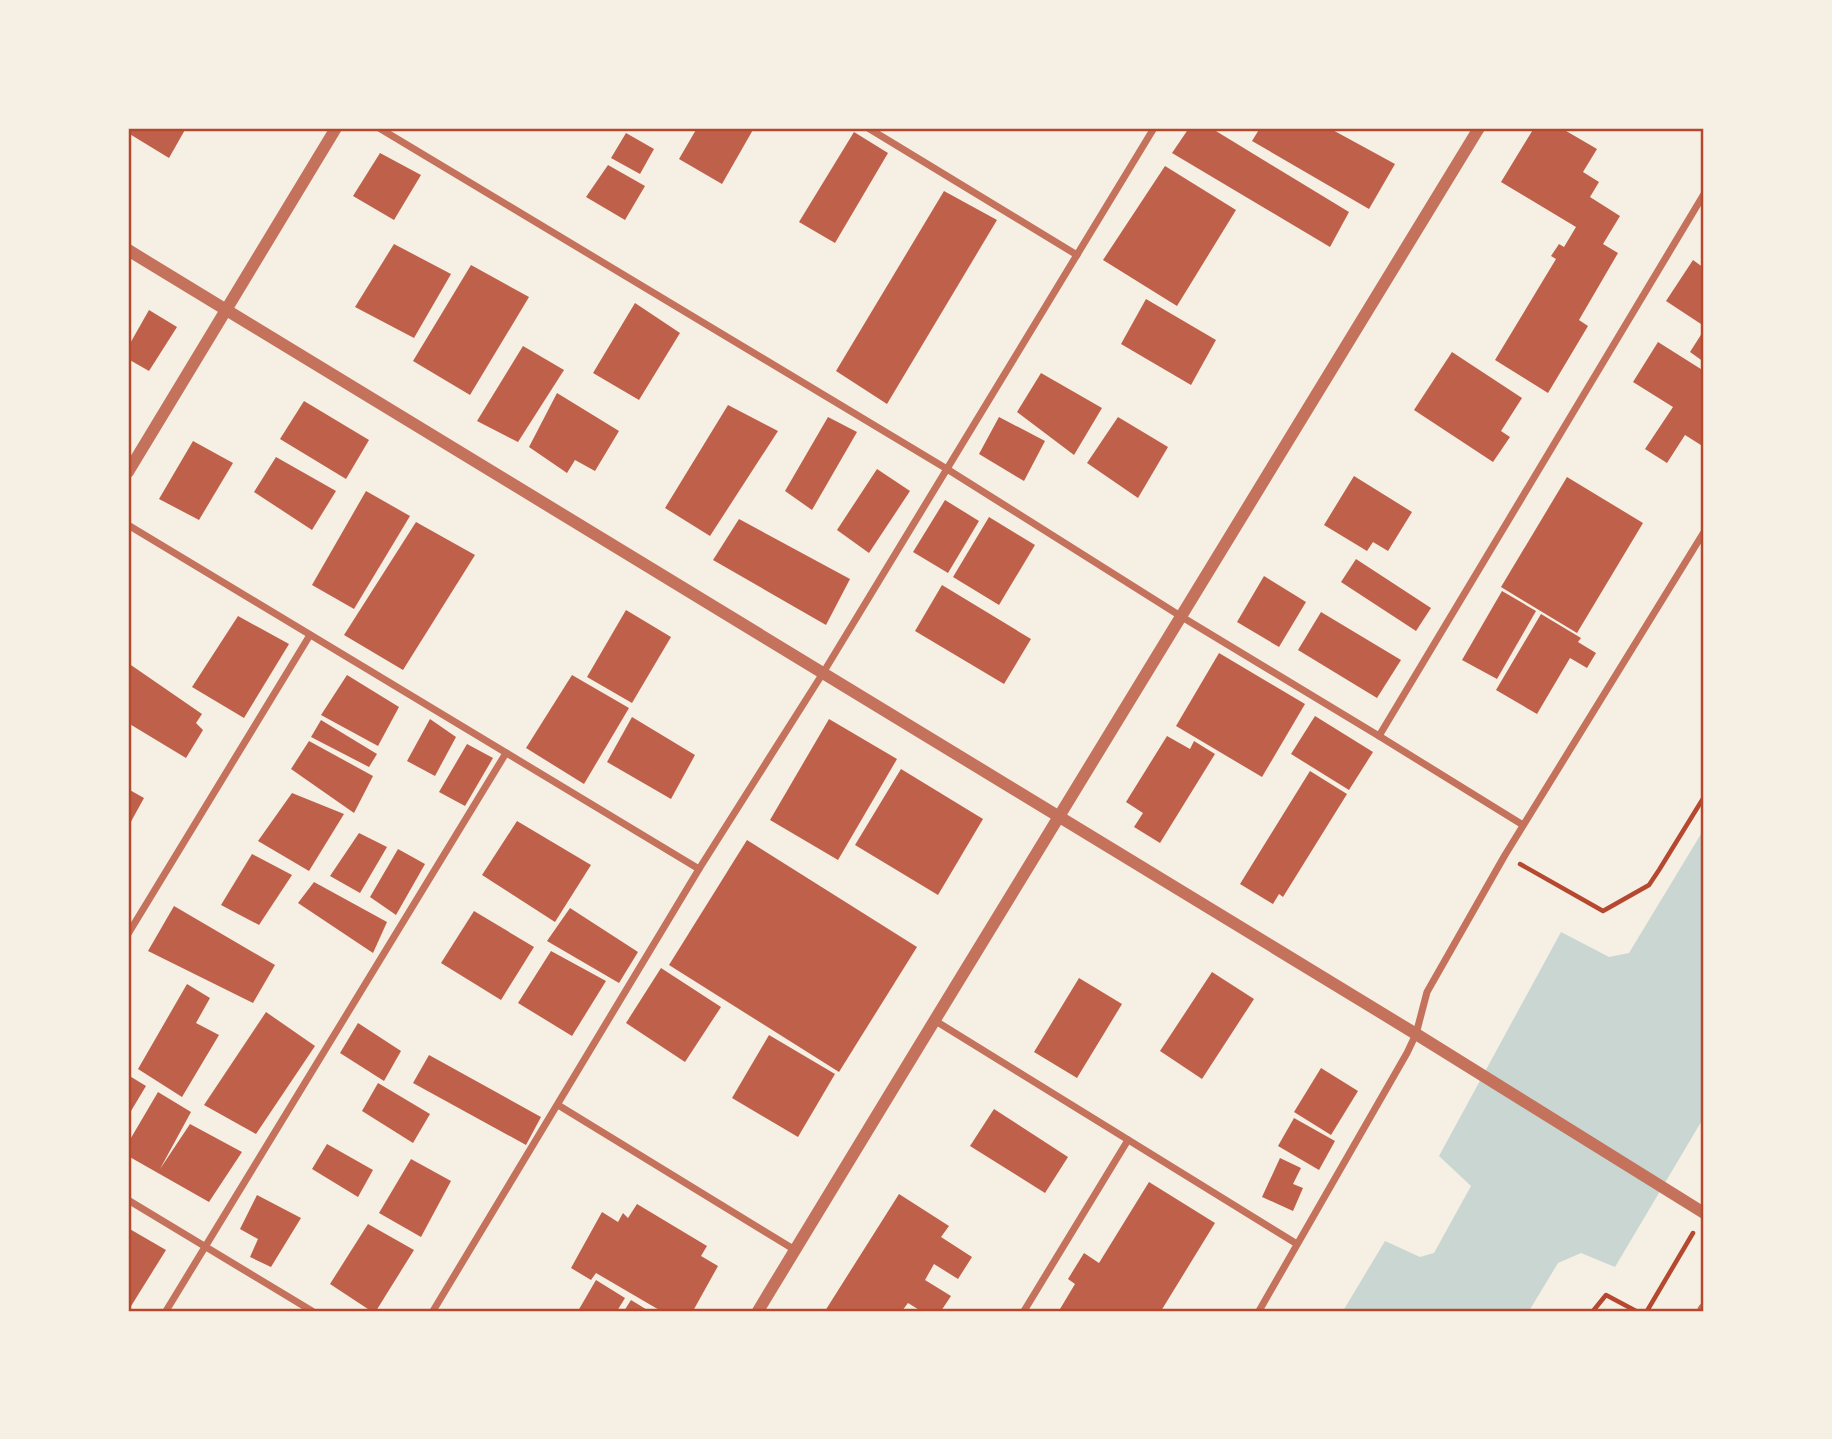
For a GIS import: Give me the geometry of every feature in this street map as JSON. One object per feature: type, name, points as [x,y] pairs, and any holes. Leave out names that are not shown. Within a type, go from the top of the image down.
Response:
[{"type":"street","points":[[128,471],[336,128]]},
{"type":"street","points":[[379,128],[947,469],[1182,617],[1523,825]]},
{"type":"street","points":[[868,128],[1077,255]]},
{"type":"street","points":[[433,1311],[699,869],[823,673],[1154,128]]},
{"type":"street","points":[[758,1311],[1479,128]]},
{"type":"street","points":[[1379,736],[1704,194]]},
{"type":"street","points":[[128,250],[1416,1034],[1682,1199],[1701,1219]]},
{"type":"street","points":[[128,526],[699,869]]},
{"type":"street","points":[[1259,1311],[1407,1053],[1416,1034],[1427,992],[1505,855],[1704,532]]},
{"type":"street","points":[[128,934],[310,635]]},
{"type":"street","points":[[166,1311],[506,753]]},
{"type":"street","points":[[934,1020],[1297,1244]]},
{"type":"street","points":[[558,1105],[795,1250]]},
{"type":"street","points":[[1024,1311],[1128,1140]]},
{"type":"street","points":[[128,1200],[312,1311]]},
{"type":"path","points":[[1505,855],[1603,911],[1648,885],[1704,797]]},
{"type":"path","points":[[1647,1311],[1701,1219]]},
{"type":"path","points":[[1593,1311],[1606,1295],[1636,1311]]},
{"type":"shaded area","points":[[1704,829],[1704,1117],[1615,1267],[1581,1253],[1558,1263],[1529,1311],[1343,1311],[1385,1241],[1420,1257],[1434,1253],[1471,1186],[1439,1156],[1561,932],[1609,957],[1629,953]]},
{"type":"building","points":[[128,128],[186,128],[169,158],[128,133]]},
{"type":"building","points":[[697,128],[754,128],[722,184],[679,159]]},
{"type":"building","points":[[1189,128],[1211,128],[1349,212],[1330,247],[1172,153]]},
{"type":"building","points":[[1260,128],[1329,128],[1395,164],[1369,209],[1252,141]]},
{"type":"building","points":[[1534,128],[1561,128],[1597,149],[1583,172],[1599,182],[1590,197],[1620,216],[1603,244],[1618,253],[1579,320],[1588,326],[1548,393],[1495,360],[1556,259],[1551,256],[1559,244],[1564,247],[1576,227],[1501,182]]},
{"type":"building","points":[[854,132],[888,153],[835,243],[799,222]]},
{"type":"building","points":[[626,133],[654,149],[640,174],[611,158]]},
{"type":"building","points":[[380,153],[421,175],[394,220],[353,196]]},
{"type":"building","points":[[608,165],[645,186],[625,220],[586,197]]},
{"type":"building","points":[[1165,166],[1236,210],[1177,306],[1103,260]]},
{"type":"building","points":[[944,191],[997,220],[887,404],[836,371]]},
{"type":"building","points":[[394,244],[451,274],[414,338],[355,307]]},
{"type":"building","points":[[1693,260],[1704,268],[1704,326],[1666,301]]},
{"type":"building","points":[[471,265],[529,297],[470,395],[413,361]]},
{"type":"building","points":[[1146,299],[1216,340],[1191,385],[1121,344]]},
{"type":"building","points":[[635,303],[680,333],[639,400],[593,373]]},
{"type":"building","points":[[149,310],[177,327],[149,371],[128,359],[128,347]]},
{"type":"building","points":[[1704,330],[1704,362],[1690,352]]},
{"type":"building","points":[[1658,342],[1704,371],[1704,447],[1685,435],[1667,463],[1645,449],[1673,407],[1633,382]]},
{"type":"building","points":[[523,346],[564,370],[518,442],[477,421]]},
{"type":"building","points":[[1452,352],[1522,398],[1501,431],[1510,437],[1493,462],[1414,410]]},
{"type":"building","points":[[1041,373],[1102,408],[1074,455],[1017,412]]},
{"type":"building","points":[[557,393],[619,431],[595,471],[575,460],[567,473],[529,447]]},
{"type":"building","points":[[304,401],[369,440],[346,479],[280,439]]},
{"type":"building","points":[[728,405],[778,431],[710,536],[665,508]]},
{"type":"building","points":[[828,417],[857,432],[812,510],[785,491]]},
{"type":"building","points":[[999,417],[1045,441],[1024,481],[979,454]]},
{"type":"building","points":[[1118,417],[1168,447],[1138,498],[1087,463]]},
{"type":"building","points":[[193,441],[233,463],[199,520],[159,499]]},
{"type":"building","points":[[276,457],[336,491],[312,530],[254,492]]},
{"type":"building","points":[[877,469],[910,491],[869,553],[837,530]]},
{"type":"building","points":[[1354,476],[1412,512],[1388,551],[1373,542],[1367,551],[1324,525]]},
{"type":"building","points":[[1567,477],[1643,523],[1577,633],[1501,587]]},
{"type":"building","points":[[366,491],[410,516],[354,609],[312,585]]},
{"type":"building","points":[[945,500],[979,521],[948,573],[913,552]]},
{"type":"building","points":[[989,517],[1035,545],[999,605],[953,577]]},
{"type":"building","points":[[739,519],[850,579],[826,625],[713,560]]},
{"type":"building","points":[[416,522],[475,555],[403,670],[344,635]]},
{"type":"building","points":[[1356,559],[1431,608],[1416,631],[1341,582]]},
{"type":"building","points":[[1264,576],[1306,602],[1279,647],[1237,622]]},
{"type":"building","points":[[942,585],[1031,639],[1004,684],[915,631]]},
{"type":"building","points":[[1502,591],[1536,611],[1497,679],[1462,660]]},
{"type":"building","points":[[626,610],[671,637],[632,703],[587,677]]},
{"type":"building","points":[[1321,612],[1401,660],[1377,698],[1298,650]]},
{"type":"building","points":[[1541,614],[1581,638],[1578,642],[1596,653],[1587,668],[1570,658],[1537,714],[1496,690]]},
{"type":"building","points":[[238,616],[289,644],[244,718],[192,687]]},
{"type":"building","points":[[1219,653],[1305,704],[1262,777],[1176,726]]},
{"type":"building","points":[[128,663],[202,714],[196,723],[203,730],[186,758],[128,723]]},
{"type":"building","points":[[347,675],[399,707],[378,746],[321,715]]},
{"type":"building","points":[[572,675],[629,708],[584,784],[526,748]]},
{"type":"building","points":[[1315,716],[1373,752],[1349,790],[1291,754]]},
{"type":"building","points":[[632,717],[695,755],[671,799],[607,762]]},
{"type":"building","points":[[430,719],[456,737],[435,776],[407,761]]},
{"type":"building","points":[[829,719],[897,759],[838,860],[770,820]]},
{"type":"building","points":[[321,720],[377,754],[369,767],[311,737]]},
{"type":"building","points":[[1167,736],[1190,749],[1194,741],[1215,754],[1160,843],[1134,827],[1143,813],[1126,802]]},
{"type":"building","points":[[309,741],[373,776],[354,813],[291,769]]},
{"type":"building","points":[[467,744],[493,758],[465,806],[439,792]]},
{"type":"building","points":[[901,769],[983,819],[938,895],[855,845]]},
{"type":"building","points":[[1310,771],[1347,794],[1283,897],[1279,894],[1273,904],[1240,884]]},
{"type":"building","points":[[128,789],[144,798],[128,827]]},
{"type":"building","points":[[292,793],[344,814],[309,871],[258,841]]},
{"type":"building","points":[[517,821],[591,865],[555,922],[482,875]]},
{"type":"building","points":[[359,833],[387,847],[360,893],[330,876]]},
{"type":"building","points":[[747,840],[917,947],[839,1072],[669,965]]},
{"type":"building","points":[[398,849],[425,864],[396,915],[370,897]]},
{"type":"building","points":[[252,854],[292,875],[259,925],[221,905]]},
{"type":"building","points":[[314,882],[387,922],[373,953],[298,903]]},
{"type":"building","points":[[174,906],[275,965],[253,1003],[148,951]]},
{"type":"building","points":[[570,908],[638,952],[619,983],[547,941]]},
{"type":"building","points":[[474,911],[534,947],[501,1000],[441,963]]},
{"type":"building","points":[[551,951],[606,981],[572,1036],[518,1003]]},
{"type":"building","points":[[661,968],[721,1007],[685,1062],[626,1023]]},
{"type":"building","points":[[1212,972],[1254,999],[1202,1079],[1160,1051]]},
{"type":"building","points":[[1079,978],[1122,1004],[1077,1078],[1034,1052]]},
{"type":"building","points":[[187,984],[210,998],[196,1023],[219,1035],[182,1097],[138,1069]]},
{"type":"building","points":[[266,1012],[315,1046],[256,1134],[204,1105]]},
{"type":"building","points":[[358,1023],[401,1051],[384,1081],[340,1053]]},
{"type":"building","points":[[769,1035],[835,1074],[798,1137],[732,1098]]},
{"type":"building","points":[[429,1055],[541,1117],[526,1145],[413,1083]]},
{"type":"building","points":[[1321,1068],[1358,1091],[1331,1135],[1294,1112]]},
{"type":"building","points":[[128,1075],[146,1086],[128,1116]]},
{"type":"building","points":[[378,1083],[430,1114],[413,1143],[362,1111]]},
{"type":"building","points":[[158,1092],[191,1112],[160,1169],[190,1124],[242,1152],[209,1202],[128,1156],[128,1143]]},
{"type":"building","points":[[994,1109],[1068,1157],[1045,1193],[970,1146]]},
{"type":"building","points":[[1294,1118],[1335,1141],[1319,1170],[1278,1146]]},
{"type":"building","points":[[327,1144],[373,1170],[358,1197],[312,1169]]},
{"type":"building","points":[[1280,1158],[1301,1168],[1293,1184],[1303,1188],[1293,1211],[1262,1197]]},
{"type":"building","points":[[411,1159],[451,1181],[421,1237],[379,1213]]},
{"type":"building","points":[[1149,1182],[1215,1223],[1161,1311],[1060,1309],[1075,1284],[1068,1279],[1084,1253],[1099,1263]]},
{"type":"building","points":[[899,1194],[949,1226],[941,1237],[972,1257],[958,1279],[934,1264],[925,1280],[951,1296],[941,1311],[921,1311],[908,1303],[902,1311],[825,1311]]},
{"type":"building","points":[[257,1195],[301,1218],[271,1267],[250,1257],[258,1239],[240,1229]]},
{"type":"building","points":[[637,1204],[707,1246],[701,1256],[718,1266],[693,1311],[661,1311],[596,1273],[591,1280],[571,1268],[602,1212],[618,1222],[623,1213],[628,1218]]},
{"type":"building","points":[[368,1224],[414,1250],[376,1311],[371,1311],[330,1284]]},
{"type":"building","points":[[128,1228],[166,1250],[128,1311]]},
{"type":"building","points":[[596,1280],[625,1298],[617,1311],[578,1311]]},
{"type":"building","points":[[631,1300],[649,1311],[624,1311]]}]
